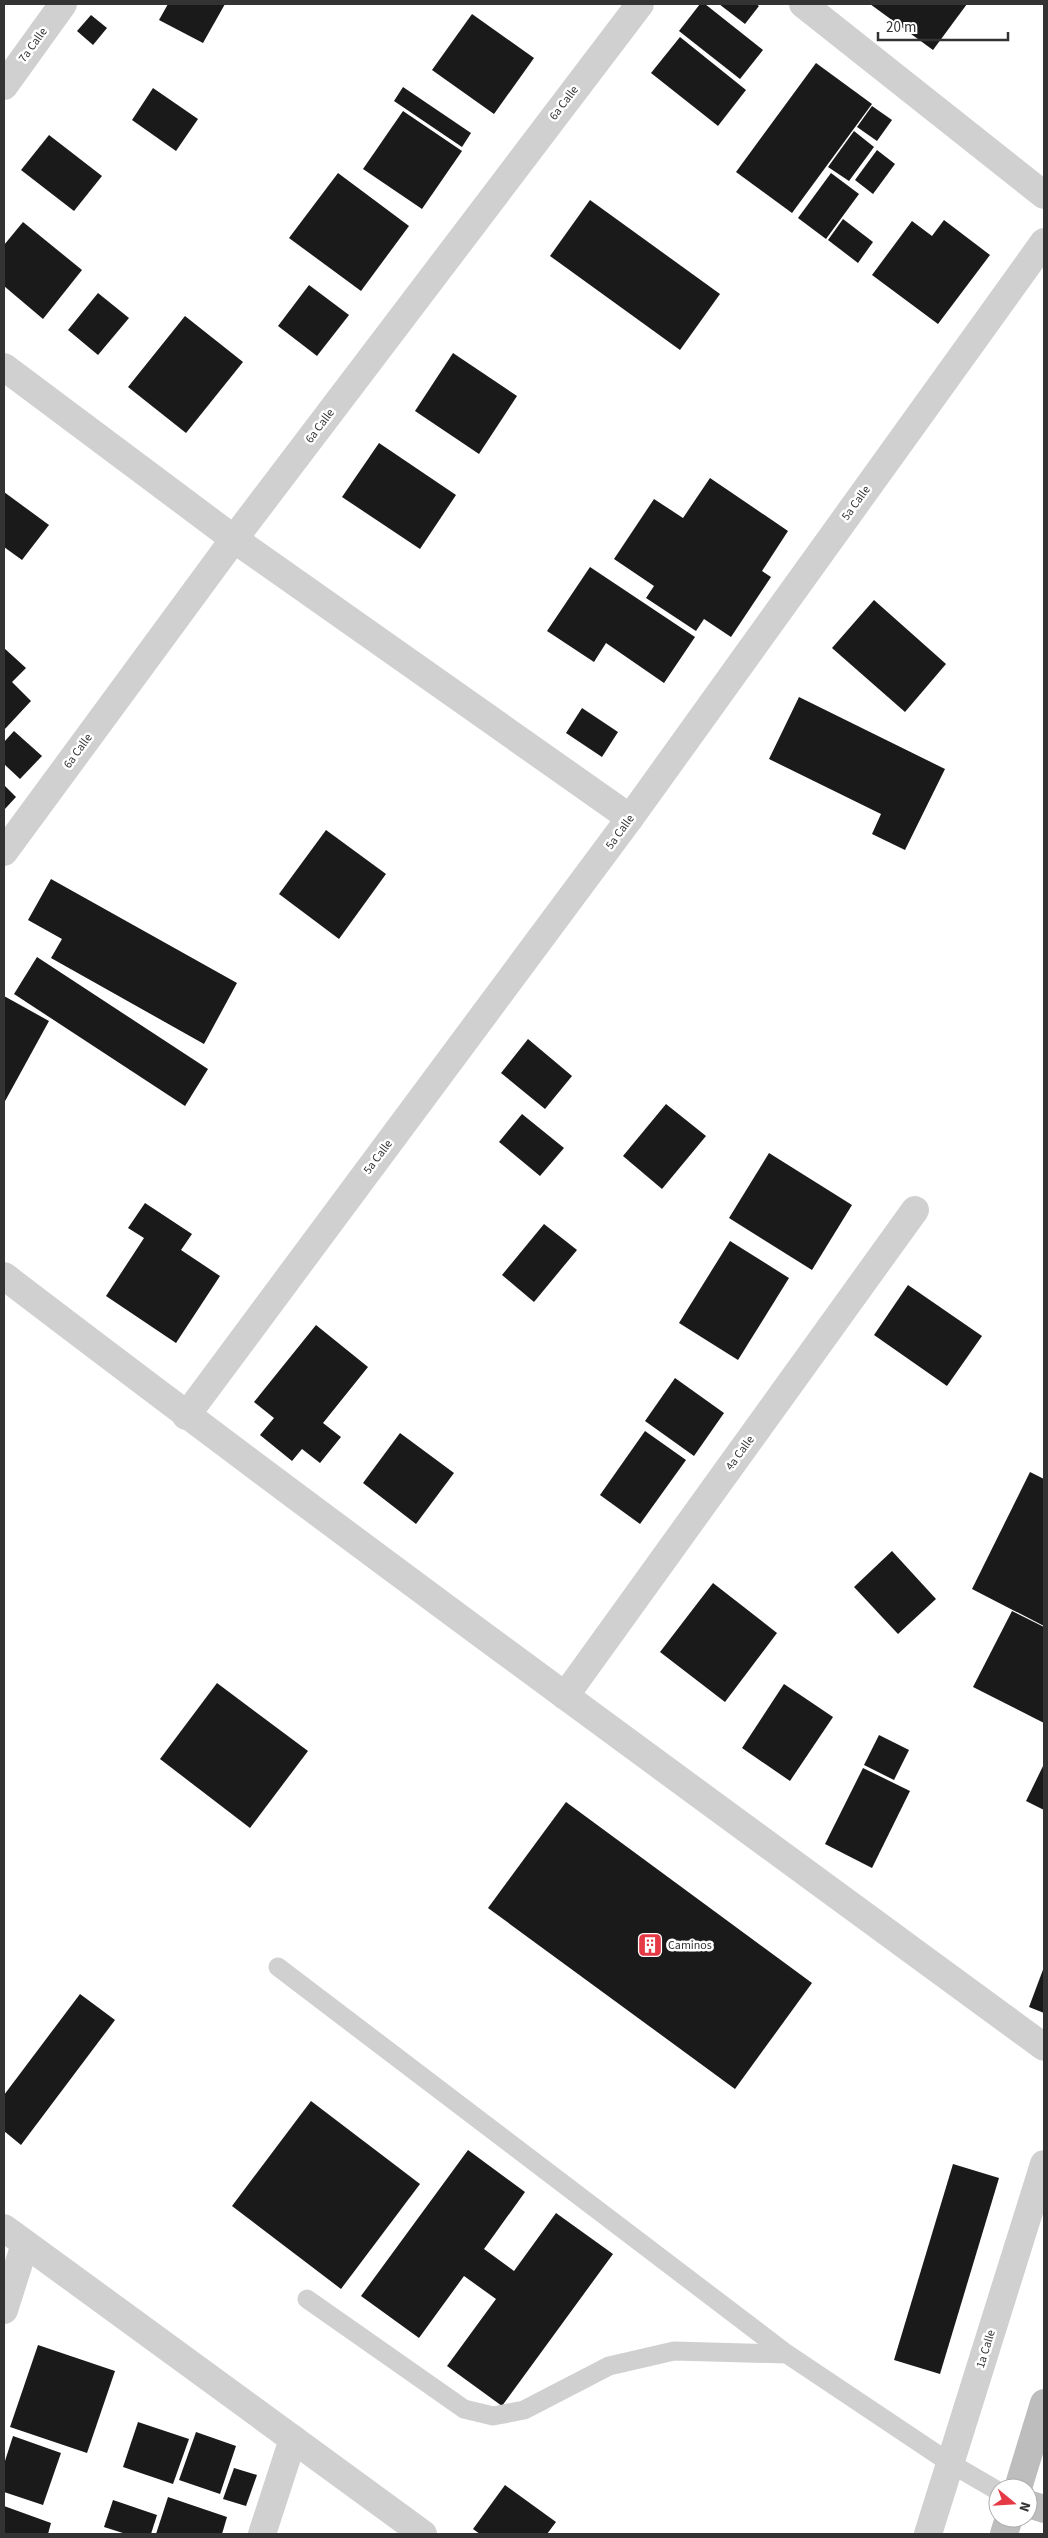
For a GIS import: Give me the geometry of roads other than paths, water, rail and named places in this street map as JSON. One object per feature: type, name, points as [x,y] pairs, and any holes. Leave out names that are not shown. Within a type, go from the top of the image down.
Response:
[{"type":"main road","points":[[1021,2478],[1044,2403]]},
{"type":"street","name":"7a Calle","points":[[4,86],[63,4]]},
{"type":"street","name":"6a Calle","points":[[4,852],[234,539],[640,4]]},
{"type":"street","points":[[803,4],[1044,195]]},
{"type":"street","name":"5a Calle","points":[[186,1416],[630,818],[1044,242]]},
{"type":"street","points":[[4,367],[234,539],[630,818]]},
{"type":"street","name":"4a Calle","points":[[564,1696],[915,1210]]},
{"type":"street","points":[[4,1276],[186,1416],[564,1696],[1044,2047]]},
{"type":"street","name":"1a Calle","points":[[928,2534],[1044,2164]]},
{"type":"street","points":[[4,2228],[423,2534]]},
{"type":"street","points":[[4,2310],[25,2244]]},
{"type":"street","points":[[262,2534],[293,2438]]},
{"type":"lane","points":[[278,1967],[787,2354],[950,2463],[988,2485]]},
{"type":"lane","points":[[307,2299],[464,2409],[493,2416],[524,2410],[609,2366],[674,2351],[787,2354]]},
{"type":"place","name":"Caminos","points":[[650,1945]]}]
